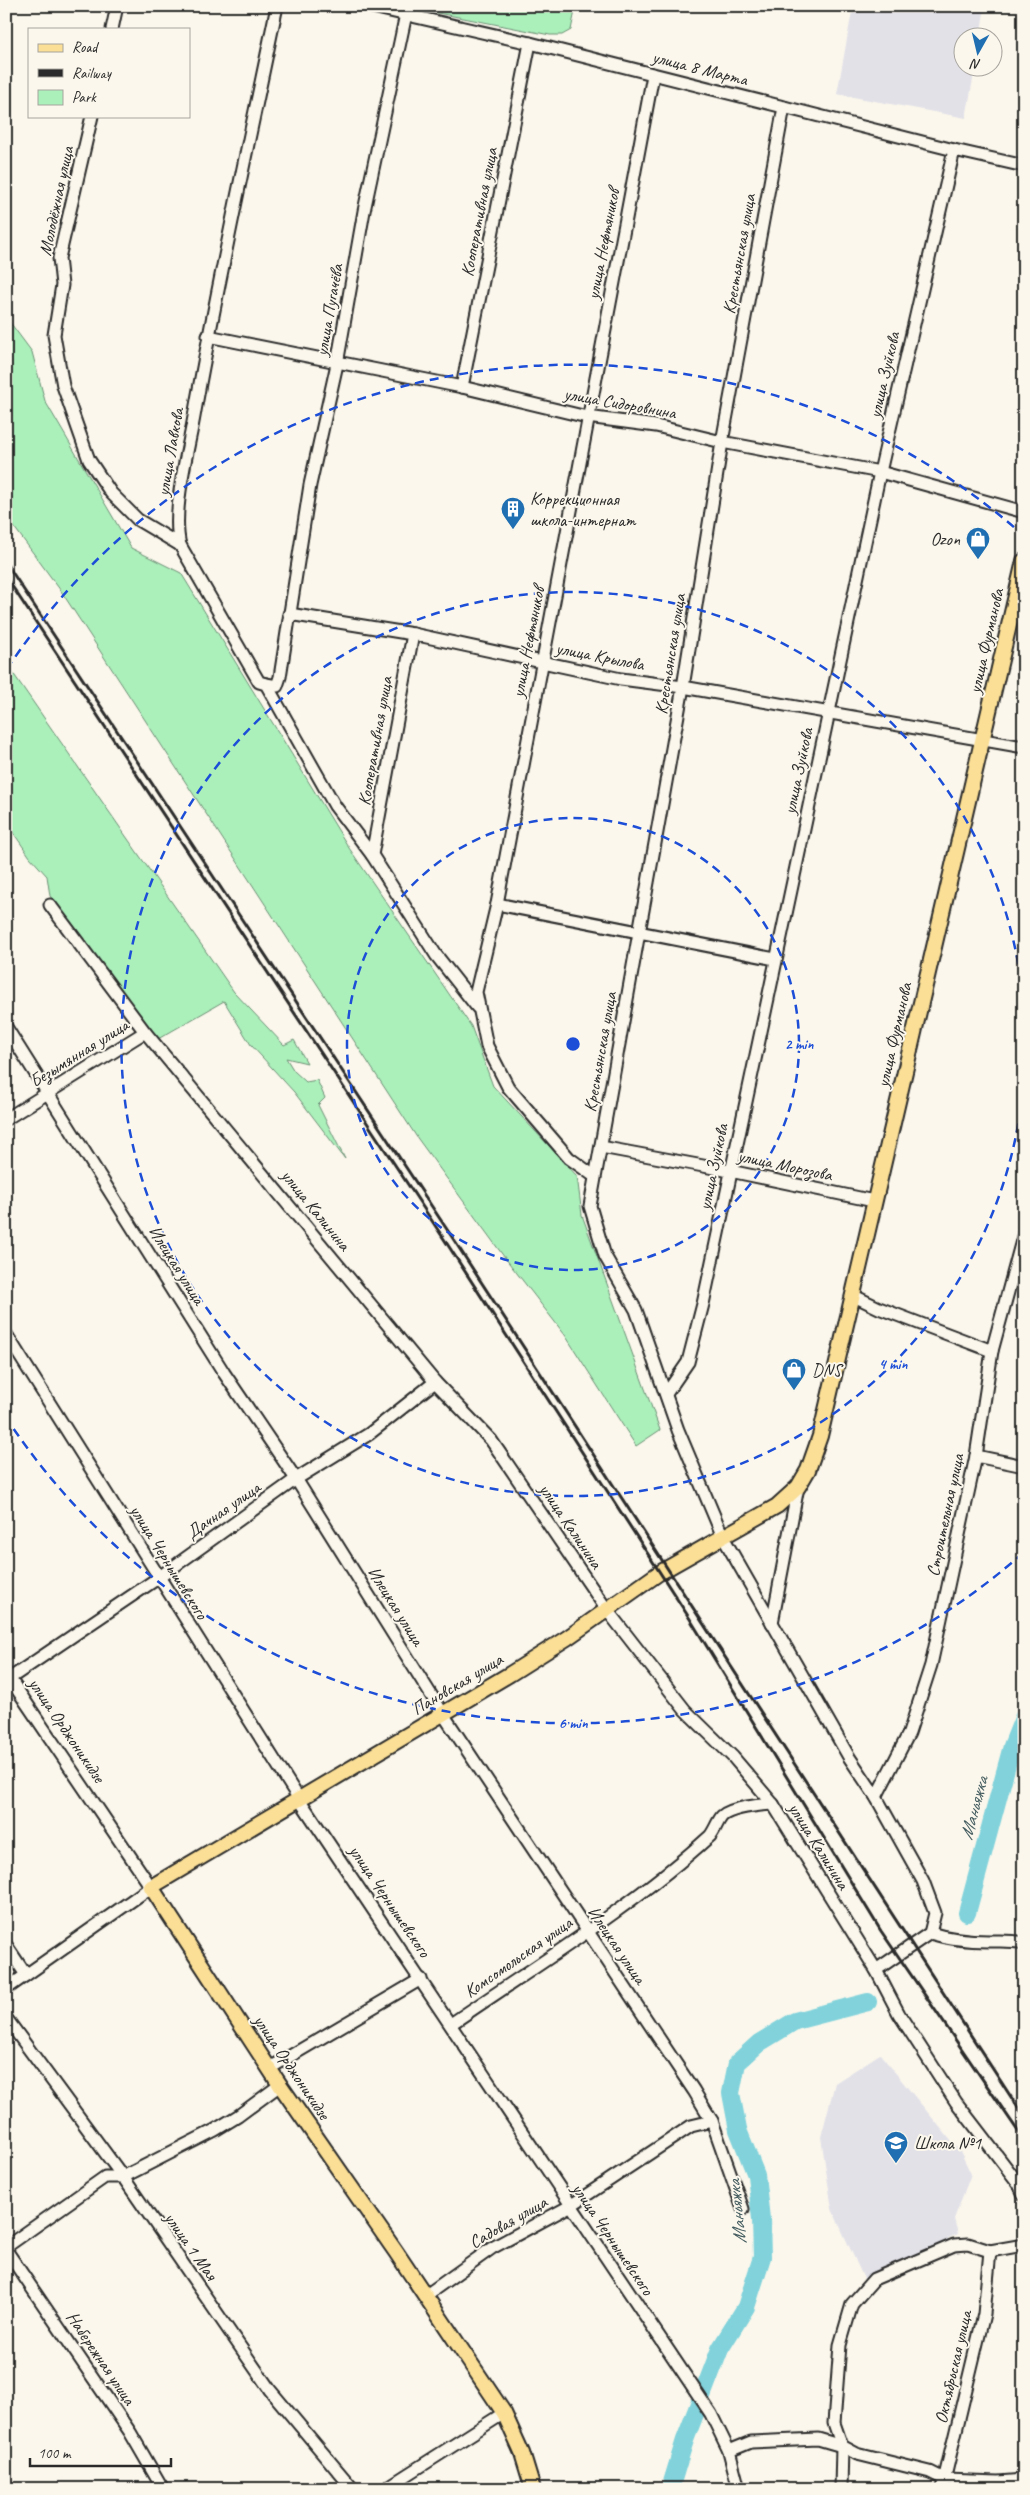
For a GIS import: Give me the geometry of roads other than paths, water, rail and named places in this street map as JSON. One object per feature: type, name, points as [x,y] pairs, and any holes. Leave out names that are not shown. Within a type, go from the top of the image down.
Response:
[{"type":"main road","name":"улица Фурманова","points":[[777,1506],[798,1487],[808,1470],[820,1436],[1024,561]]},
{"type":"main road","name":"Пановская улица","points":[[151,1888],[510,1674],[659,1573],[777,1506]]},
{"type":"main road","name":"улица Орджоникидзе","points":[[151,1888],[280,2085],[504,2413],[522,2453],[533,2489]]},
{"type":"street","points":[[112,28],[117,6]]},
{"type":"street","name":"улица Лавкова","points":[[277,6],[208,336],[177,531],[180,545],[259,682],[266,684],[335,806],[372,855],[436,955],[482,1012]]},
{"type":"street","name":"улица 8 Марта","points":[[368,6],[530,43],[1024,166]]},
{"type":"street","name":"улица Пугачёва","points":[[266,684],[277,686],[280,677],[310,485],[338,364],[364,211],[406,14]]},
{"type":"street","name":"Кооперативная улица","points":[[462,387],[530,43]]},
{"type":"street","name":"улица Нефтяников","points":[[594,1176],[569,1158],[508,1087],[487,1046],[482,1012],[476,992],[497,904],[587,417],[654,75]]},
{"type":"street","name":"Крестьянская улица","points":[[666,1394],[636,1310],[605,1256],[590,1206],[683,687],[722,442],[784,107]]},
{"type":"street","name":"Молодёжная улица","points":[[92,118],[59,258],[62,285],[54,335],[63,386],[90,460],[111,494],[138,520],[180,545]]},
{"type":"street","name":"улица Зуйкова","points":[[666,1394],[688,1362],[880,472],[954,150]]},
{"type":"street","name":"улица Сидоровнина","points":[[208,336],[338,364],[462,387],[587,417],[656,426],[722,442],[880,472],[1024,512]]},
{"type":"street","name":"улица Крылова","points":[[289,614],[413,634],[621,679],[683,687],[829,711],[1024,746]]},
{"type":"street","name":"Кооперативная улица","points":[[372,855],[413,634]]},
{"type":"street","points":[[497,904],[776,959]]},
{"type":"street","name":"улица Калинина","points":[[50,905],[145,1032],[434,1382],[491,1440],[607,1610],[685,1710],[733,1757],[773,1804],[876,1970],[899,2014],[940,2078],[1019,2184],[1024,2196]]},
{"type":"street","name":"Илецкая улица","points":[[6,1027],[224,1373],[296,1479],[444,1714],[586,1932],[694,2091],[712,2121],[743,2208]]},
{"type":"street","name":"Безымянная улица","points":[[6,1119],[145,1032]]},
{"type":"street","name":"улица Морозова","points":[[600,1148],[730,1171],[874,1201]]},
{"type":"street","name":"Строительная улица","points":[[876,1797],[909,1733],[929,1674],[976,1456],[992,1351],[1024,1233]]},
{"type":"street","points":[[852,1295],[879,1308],[992,1351]]},
{"type":"street","name":"улица Чернышевского","points":[[6,1334],[299,1799],[711,2414],[729,2450],[739,2489]]},
{"type":"street","name":"Дачная улица","points":[[7,1677],[158,1578],[296,1479],[369,1434],[434,1382]]},
{"type":"street","points":[[666,1394],[723,1538],[849,1757],[876,1797],[923,1881],[935,1913],[930,1933],[876,1970]]},
{"type":"street","points":[[976,1456],[1024,1466]]},
{"type":"street","points":[[772,1623],[798,1487]]},
{"type":"street","name":"улица Орджоникидзе","points":[[7,1677],[151,1888]]},
{"type":"street","name":"Комсомольская улица","points":[[451,2024],[586,1932],[669,1870],[712,1834],[722,1816],[750,1805],[773,1804]]},
{"type":"street","points":[[6,1989],[151,1888]]},
{"type":"street","points":[[930,1933],[946,1938],[989,1941],[1010,1940],[1024,1943]]},
{"type":"street","points":[[6,1945],[26,1975]]},
{"type":"street","points":[[270,2068],[421,1979]]},
{"type":"street","name":"улица 1 Мая","points":[[6,2018],[123,2177],[270,2390],[353,2489]]},
{"type":"street","points":[[6,2249],[105,2177],[123,2177],[215,2130],[238,2116],[280,2085]]},
{"type":"street","name":"Садовая улица","points":[[425,2296],[492,2248],[570,2206],[690,2126],[712,2121]]},
{"type":"street","points":[[841,2489],[842,2446],[834,2422],[840,2345],[852,2304],[874,2279],[954,2245],[968,2244],[990,2250],[1024,2245]]},
{"type":"street","name":"Набережная улица","points":[[6,2249],[130,2432],[162,2489]]},
{"type":"street","name":"Октябрьская улица","points":[[944,2484],[984,2314],[990,2250]]},
{"type":"street","points":[[386,2489],[504,2413]]},
{"type":"street","points":[[729,2450],[751,2442],[818,2439],[842,2446],[857,2454],[930,2472],[944,2484],[1024,2480]]},
{"type":"waterway","name":"Маньяжка","points":[[967,1913],[1012,1746],[1024,1716]]},
{"type":"waterway","name":"Маньяжка","points":[[670,2489],[685,2440],[720,2349],[746,2307],[762,2257],[761,2219],[756,2175],[738,2130],[731,2093],[737,2063],[759,2043],[795,2021],[868,2002]]},
{"type":"railway","points":[[6,563],[450,1234],[1024,2117]]},
{"type":"railway","points":[[6,577],[444,1239],[690,1619],[881,1931],[1024,2140]]},
{"type":"place","name":"Коррекционная школа-интернат","points":[[513,530]]},
{"type":"place","name":"Ozon","points":[[978,560]]},
{"type":"place","name":"DNS","points":[[794,1391]]},
{"type":"place","name":"Школа №1","points":[[896,2164]]}]
